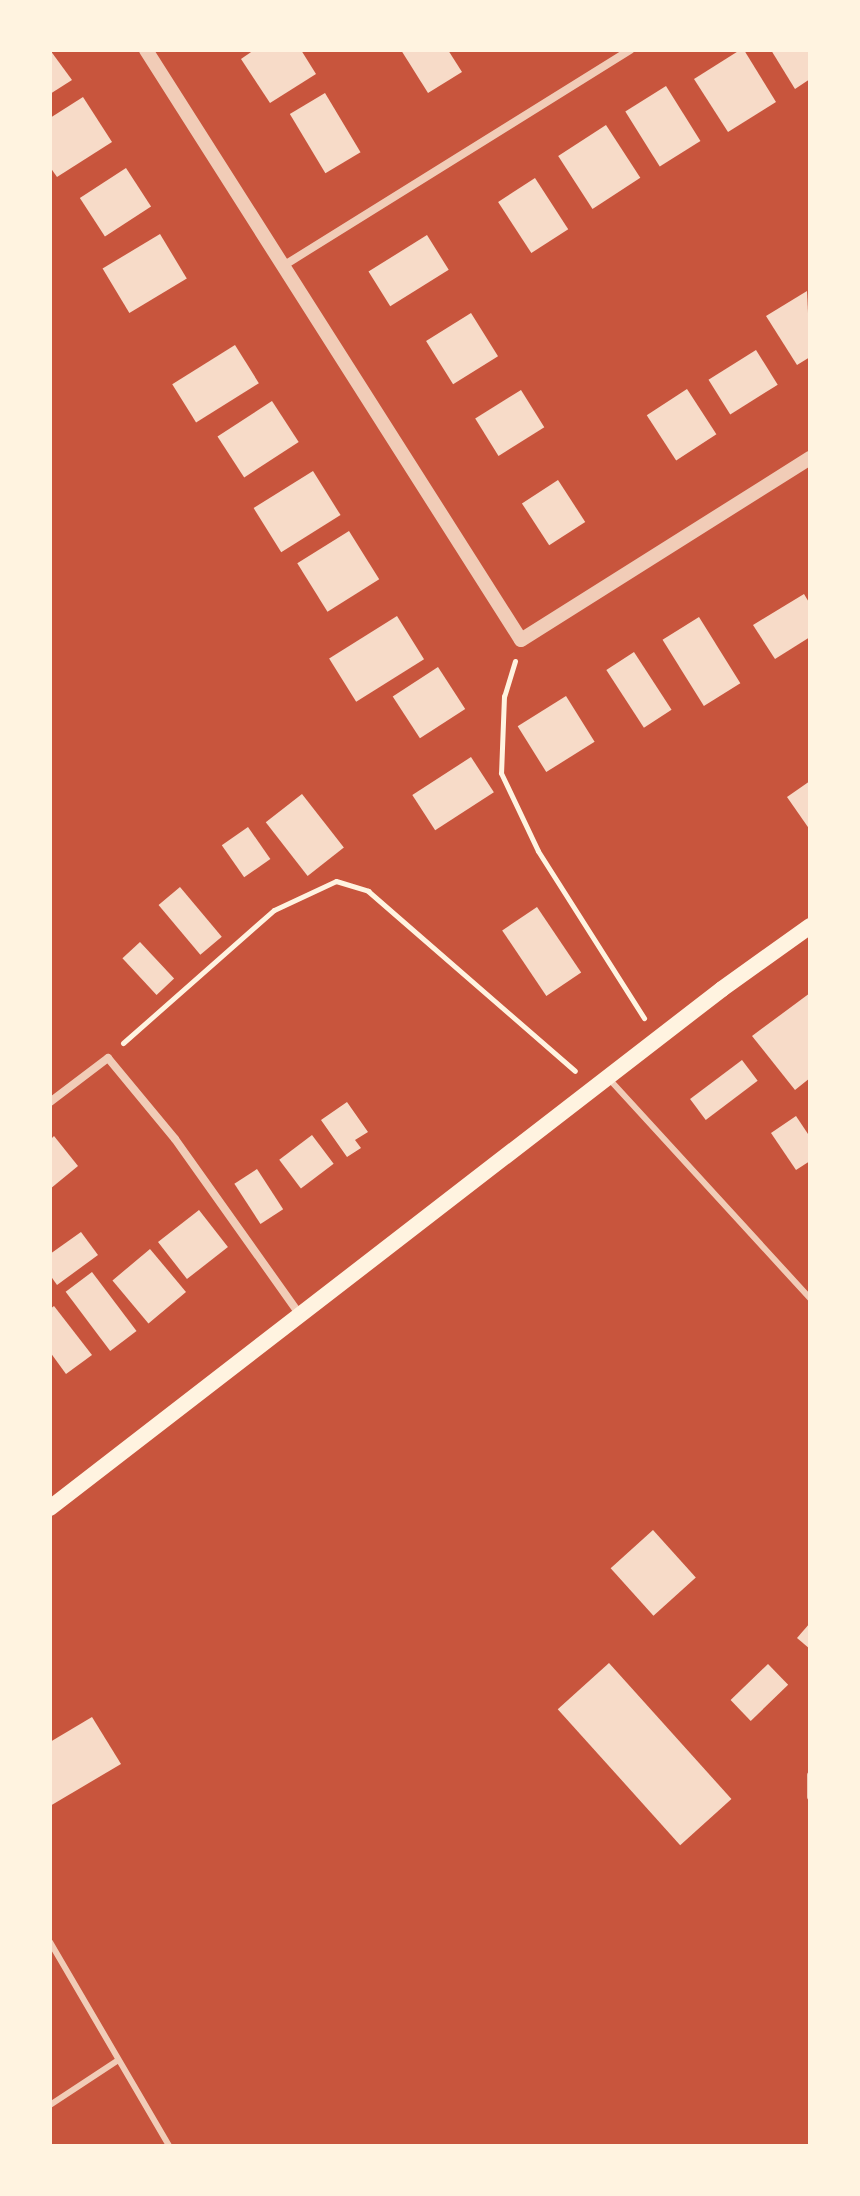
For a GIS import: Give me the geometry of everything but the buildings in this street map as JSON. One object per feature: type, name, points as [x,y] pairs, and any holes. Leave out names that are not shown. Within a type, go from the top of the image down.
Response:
[{"type":"main road","points":[[50,1508],[608,1077],[810,926]]},
{"type":"street","points":[[146,50],[521,640],[810,458]]},
{"type":"street","points":[[283,266],[630,50]]},
{"type":"street","points":[[50,1102],[108,1058],[175,1139],[300,1315]]},
{"type":"lane","points":[[608,1077],[810,1298]]},
{"type":"lane","points":[[810,1775],[810,1797]]},
{"type":"lane","points":[[50,1942],[169,2146]]},
{"type":"lane","points":[[50,2105],[117,2061]]},
{"type":"path","points":[[521,640],[504,696],[501,773],[538,851],[658,1039]]},
{"type":"path","points":[[108,1058],[274,910],[336,881],[368,891],[594,1088]]}]
